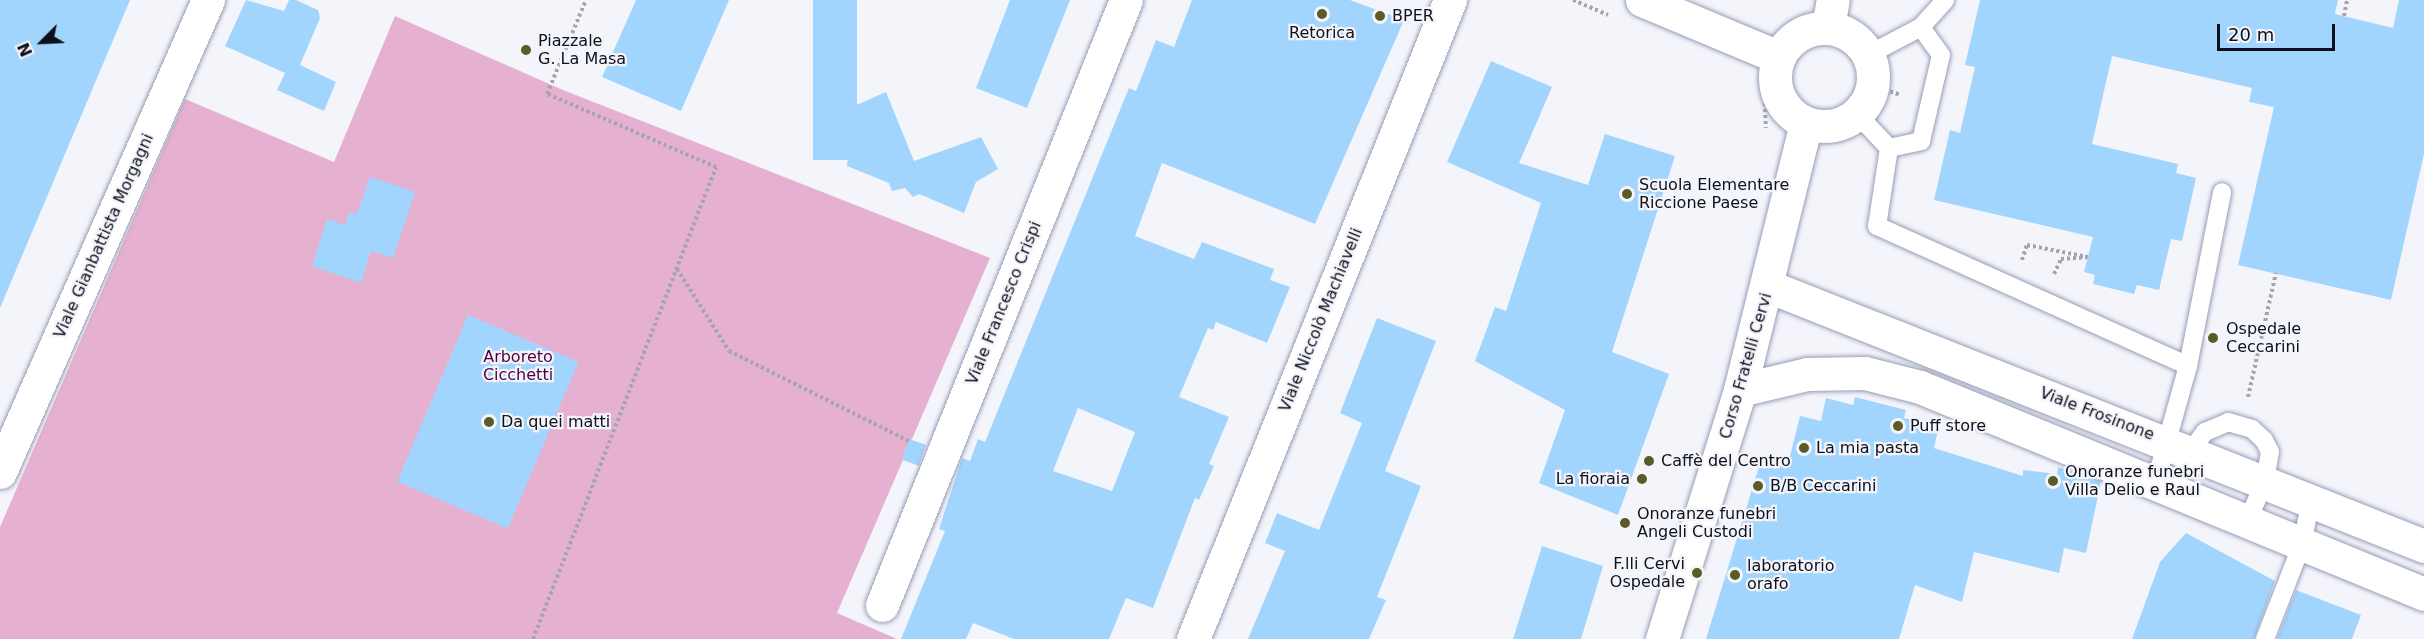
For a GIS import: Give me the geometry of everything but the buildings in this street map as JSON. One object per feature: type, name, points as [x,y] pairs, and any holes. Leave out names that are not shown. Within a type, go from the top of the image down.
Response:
[{"type":"street","name":"Viale Gianbattista Morgagni","points":[[0,472],[208,0]]},
{"type":"street","name":"Viale Francesco Crispi","points":[[882,605],[1126,0]]},
{"type":"street","name":"Viale Niccolò Machiavelli","points":[[1193,639],[1450,0]]},
{"type":"street","points":[[1642,0],[1772,70]]},
{"type":"street","points":[[1831,14],[1858,41],[1868,55],[1865,100],[1832,126],[1806,123],[1781,103],[1772,70],[1799,33],[1831,14]]},
{"type":"street","name":"Corso Fratelli Cervi","points":[[1662,639],[1740,390],[1768,286],[1806,123]]},
{"type":"street","name":"Viale Frosinone","points":[[1768,286],[2179,446],[2424,546]]},
{"type":"street","points":[[1740,390],[1807,374],[1865,373],[1920,387],[2302,544],[2421,587]]},
{"type":"lane","points":[[1868,55],[1921,27],[1945,0]]},
{"type":"lane","points":[[1889,148],[1921,141],[1941,55],[1921,27]]},
{"type":"lane","points":[[1865,100],[1889,148],[1877,226],[2188,366]]},
{"type":"lane","points":[[2155,484],[2179,446],[2188,366],[2222,192]]},
{"type":"lane","points":[[2179,446],[2216,424],[2242,424],[2270,452],[2265,481],[2247,522]]},
{"type":"lane","points":[[2265,639],[2302,544],[2311,500]]},
{"type":"path","points":[[533,639],[717,166],[547,94],[586,0]]},
{"type":"path","points":[[1573,0],[1616,19]]},
{"type":"path","points":[[2343,16],[2347,0]]},
{"type":"path","points":[[1772,70],[1761,105],[1766,130],[1782,173],[1793,182]]},
{"type":"path","points":[[1865,100],[1904,96]]},
{"type":"path","points":[[2027,245],[2088,257],[2061,259]]},
{"type":"path","points":[[677,269],[729,351],[942,457]]},
{"type":"path","points":[[2242,424],[2276,273]]},
{"type":"green space","name":"Arboreto Cicchetti","points":[[395,16],[563,90],[990,258],[837,613],[897,639],[0,639],[0,527],[185,99],[334,162]]},
{"type":"place","name":"Retorica","points":[[1322,14]]},
{"type":"place","name":"BPER","points":[[1380,16]]},
{"type":"place","name":"Piazzale G. La Masa","points":[[526,50]]},
{"type":"place","name":"Scuola Elementare Riccione Paese","points":[[1627,194]]},
{"type":"place","name":"Ospedale Ceccarini","points":[[2213,338]]},
{"type":"place","name":"Da quei matti","points":[[489,422]]},
{"type":"place","name":"Puff store","points":[[1898,426]]},
{"type":"place","name":"La mia pasta","points":[[1804,448]]},
{"type":"place","name":"Caffè del Centro","points":[[1649,461]]},
{"type":"place","name":"La fioraia","points":[[1642,479]]},
{"type":"place","name":"Onoranze funebri Villa Delio e Raul","points":[[2053,481]]},
{"type":"place","name":"B/B Ceccarini","points":[[1758,486]]},
{"type":"place","name":"Onoranze funebri Angeli Custodi","points":[[1625,523]]},
{"type":"place","name":"F.lli Cervi Ospedale","points":[[1697,573]]},
{"type":"place","name":"laboratorio orafo","points":[[1735,575]]}]
